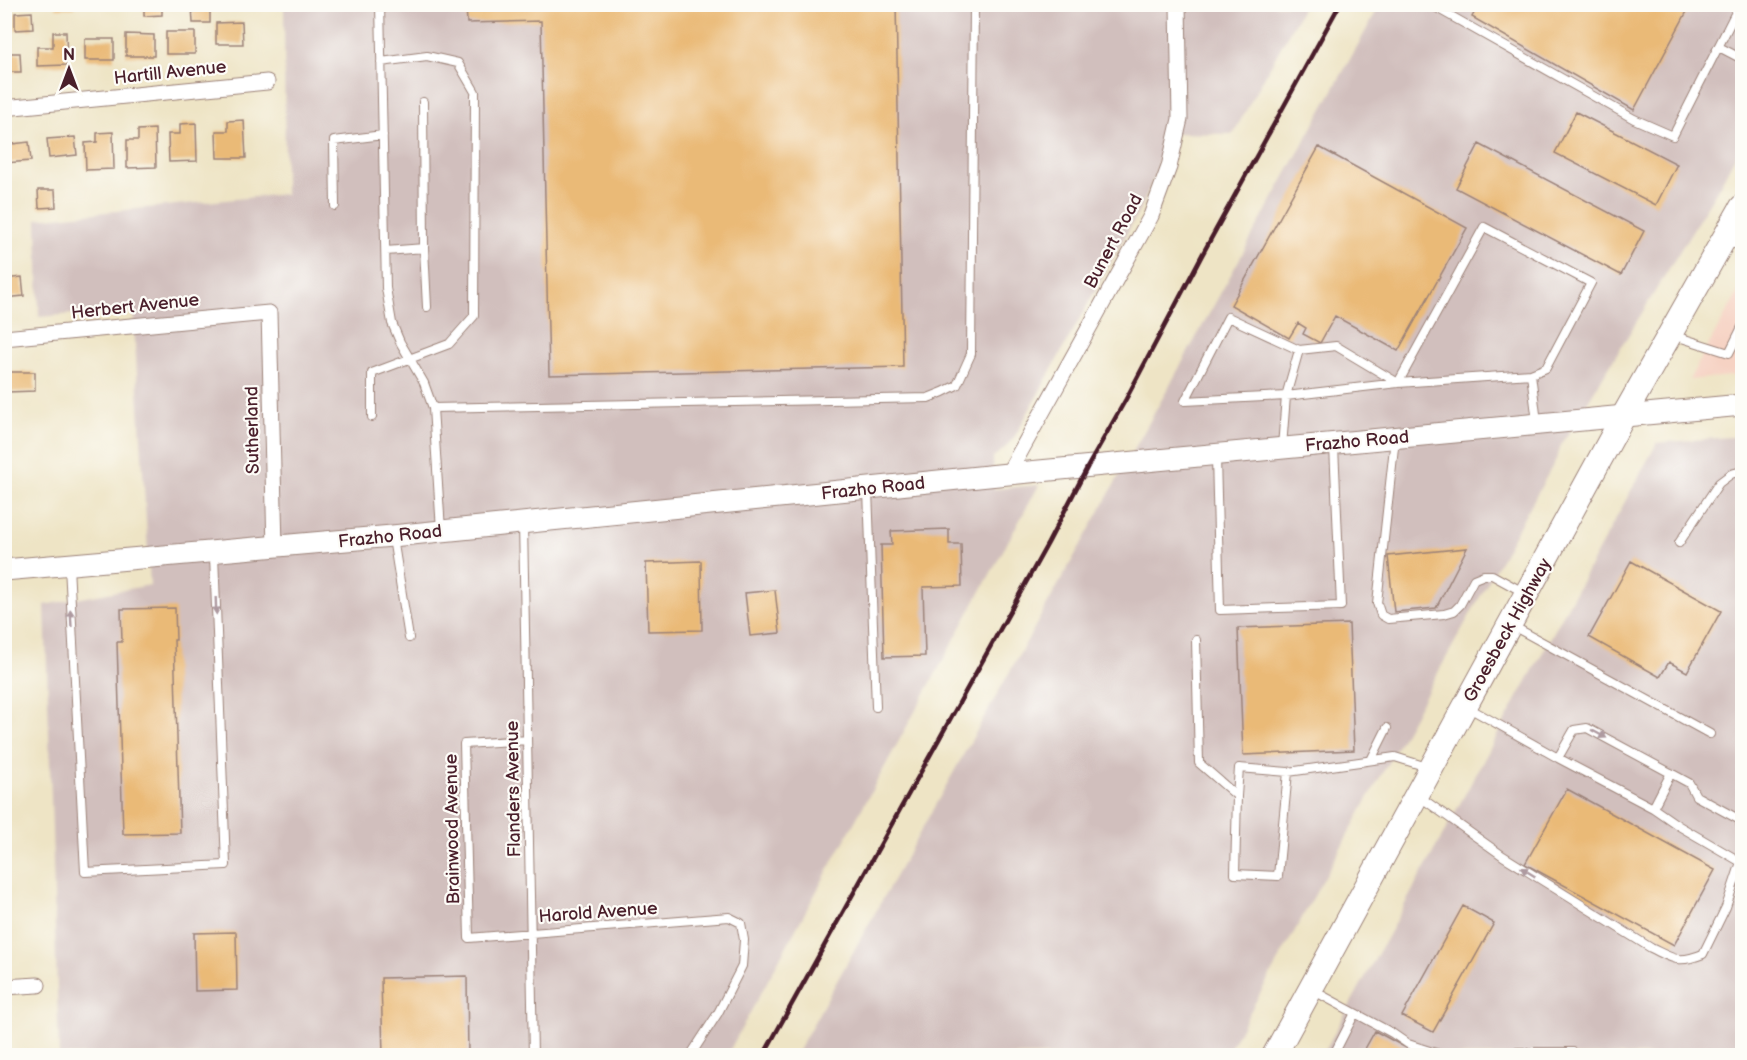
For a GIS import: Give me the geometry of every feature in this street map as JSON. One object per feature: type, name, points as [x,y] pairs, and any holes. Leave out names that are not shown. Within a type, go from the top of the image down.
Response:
[{"type":"main road","name":"Groesbeck Highway","points":[[1274,1056],[1623,417],[1670,335],[1734,243],[1743,207]]},
{"type":"street","name":"Bunert Road","points":[[1008,474],[1151,216],[1163,186],[1180,119],[1178,4]]},
{"type":"street","name":"Hartill Avenue","points":[[4,108],[267,82]]},
{"type":"street","name":"Herbert Avenue","points":[[4,338],[269,313]]},
{"type":"street","name":"Sutherland","points":[[269,313],[275,547]]},
{"type":"street","name":"Frazho Road","points":[[4,570],[392,536],[1008,474],[1743,405]]},
{"type":"street","points":[[4,987],[38,985]]},
{"type":"lane","points":[[381,4],[387,288],[392,323],[400,342],[424,383],[433,408],[441,531]]},
{"type":"lane","points":[[433,408],[928,398],[957,385],[971,354],[974,4]]},
{"type":"lane","points":[[1436,4],[1435,7],[1634,119],[1673,136],[1740,4]]},
{"type":"lane","points":[[1719,46],[1743,59]]},
{"type":"lane","points":[[372,417],[372,373],[449,344],[474,316],[475,92],[458,63],[427,56],[381,62]]},
{"type":"lane","points":[[423,102],[424,248],[427,307]]},
{"type":"lane","points":[[335,206],[334,141],[383,135]]},
{"type":"lane","points":[[1398,383],[1336,346],[1299,350],[1228,317],[1185,401],[1286,396],[1398,383],[1531,374],[1546,368],[1591,283],[1484,227],[1398,383]]},
{"type":"lane","points":[[386,251],[424,248]]},
{"type":"lane","points":[[1670,335],[1729,352],[1743,327]]},
{"type":"lane","points":[[1282,448],[1286,396],[1299,350]]},
{"type":"lane","points":[[1531,374],[1537,425]]},
{"type":"lane","points":[[1395,438],[1377,603],[1381,615],[1388,619],[1454,611],[1460,605],[1474,579],[1484,575],[1492,574],[1526,594]]},
{"type":"lane","points":[[1216,455],[1220,610],[1341,606],[1334,444]]},
{"type":"lane","points":[[1679,543],[1719,483],[1731,474],[1743,471]]},
{"type":"lane","points":[[867,488],[876,707]]},
{"type":"lane","name":"Flanders Avenue","points":[[523,522],[533,1056]]},
{"type":"lane","points":[[392,536],[409,638]]},
{"type":"lane","points":[[69,564],[85,872],[226,865],[214,552]]},
{"type":"lane","points":[[1510,624],[1710,734]]},
{"type":"lane","points":[[1196,640],[1199,763],[1238,796]]},
{"type":"lane","points":[[1466,705],[1558,758],[1653,808],[1679,826],[1742,862]]},
{"type":"lane","points":[[1371,760],[1387,728]]},
{"type":"lane","points":[[1558,758],[1574,729],[1587,728],[1689,783],[1696,796],[1740,820],[1743,837]]},
{"type":"lane","name":"Brainwood Avenue","points":[[469,938],[464,744],[527,740]]},
{"type":"lane","points":[[1288,772],[1278,876],[1235,874],[1239,768],[1288,772],[1395,757],[1431,769]]},
{"type":"lane","points":[[1653,808],[1671,773]]},
{"type":"lane","points":[[1417,795],[1503,856],[1578,903],[1651,948],[1686,961],[1702,954],[1726,907],[1742,862],[1743,844]]},
{"type":"lane","name":"Harold Avenue","points":[[469,938],[729,917],[741,923],[744,940],[742,966],[718,1014],[690,1056]]},
{"type":"lane","points":[[1310,989],[1408,1044],[1445,1056]]},
{"type":"lane","points":[[1333,1056],[1355,1013]]},
{"type":"lane","points":[[1467,1056],[1519,1052],[1573,1052],[1573,1056]]},
{"type":"shaded area","points":[[284,5],[1304,5],[1233,134],[1165,133],[1156,172],[1143,204],[1015,436],[1003,450],[993,457],[994,489],[1039,485],[727,1055],[59,1055],[45,605],[150,585],[133,309],[39,317],[37,219],[285,194]]},
{"type":"shaded area","points":[[1380,5],[1742,5],[1742,143],[1720,185],[1560,447],[1558,456],[1226,1055],[795,1056],[1146,428]]},
{"type":"shaded area","points":[[1742,285],[1742,375],[1689,380]]},
{"type":"shaded area","points":[[1742,436],[1742,1055],[1322,1056],[1657,443]]},
{"type":"building","points":[[56,4],[74,4],[74,8],[56,8]]},
{"type":"building","points":[[144,4],[162,4],[162,15],[144,16]]},
{"type":"building","points":[[466,4],[896,4],[903,367],[549,375],[541,21],[467,23]]},
{"type":"building","points":[[1479,4],[1691,4],[1634,110],[1472,17]]},
{"type":"building","points":[[210,5],[210,23],[193,23],[192,6]]},
{"type":"building","points":[[32,12],[33,29],[15,30],[15,13]]},
{"type":"building","points":[[242,22],[243,44],[216,44],[216,23]]},
{"type":"building","points":[[53,32],[66,32],[67,65],[37,66],[37,47],[53,47]]},
{"type":"building","points":[[166,32],[195,32],[195,54],[166,54]]},
{"type":"building","points":[[126,34],[154,35],[154,56],[126,56]]},
{"type":"building","points":[[85,39],[114,39],[114,60],[85,60]]},
{"type":"building","points":[[4,53],[20,53],[21,72],[4,72]]},
{"type":"building","points":[[1576,112],[1677,164],[1656,205],[1555,153]]},
{"type":"building","points":[[244,120],[246,158],[217,158],[216,131],[228,131],[228,121]]},
{"type":"building","points":[[196,123],[197,161],[169,162],[168,134],[180,134],[180,124]]},
{"type":"building","points":[[155,129],[156,167],[127,168],[127,140],[138,140],[138,130]]},
{"type":"building","points":[[113,132],[114,169],[86,170],[85,143],[97,142],[97,133]]},
{"type":"building","points":[[75,137],[77,155],[49,158],[47,139]]},
{"type":"building","points":[[29,142],[31,161],[4,163],[4,145]]},
{"type":"building","points":[[1479,144],[1644,231],[1621,275],[1456,188]]},
{"type":"building","points":[[1319,147],[1467,228],[1398,351],[1335,316],[1320,343],[1303,334],[1306,328],[1298,323],[1289,338],[1231,305]]},
{"type":"building","points":[[38,190],[55,190],[56,207],[39,208]]},
{"type":"building","points":[[4,197],[9,197],[10,214],[4,214]]},
{"type":"building","points":[[22,277],[24,296],[4,298],[4,279]]},
{"type":"building","points":[[7,372],[35,372],[35,391],[7,392]]},
{"type":"building","points":[[949,529],[949,544],[961,544],[962,586],[923,587],[925,656],[884,657],[881,545],[892,545],[891,531]]},
{"type":"building","points":[[1467,548],[1436,608],[1394,612],[1388,556]]},
{"type":"building","points":[[701,561],[702,630],[648,631],[646,563]]},
{"type":"building","points":[[1631,561],[1721,611],[1687,672],[1669,662],[1660,677],[1589,637]]},
{"type":"building","points":[[775,590],[780,633],[750,636],[745,593]]},
{"type":"building","points":[[175,608],[180,833],[123,834],[117,642],[122,642],[121,609]]},
{"type":"building","points":[[1349,624],[1354,750],[1243,755],[1238,628]]},
{"type":"building","points":[[1567,789],[1715,870],[1674,945],[1525,864]]},
{"type":"building","points":[[1463,906],[1494,923],[1433,1032],[1402,1016]]},
{"type":"building","points":[[236,932],[237,990],[195,991],[194,933]]},
{"type":"building","points":[[467,976],[468,1056],[383,1056],[381,978]]},
{"type":"building","points":[[1375,1031],[1421,1056],[1361,1056]]},
{"type":"railway","points":[[763,1056],[1048,543],[1340,4]]}]
